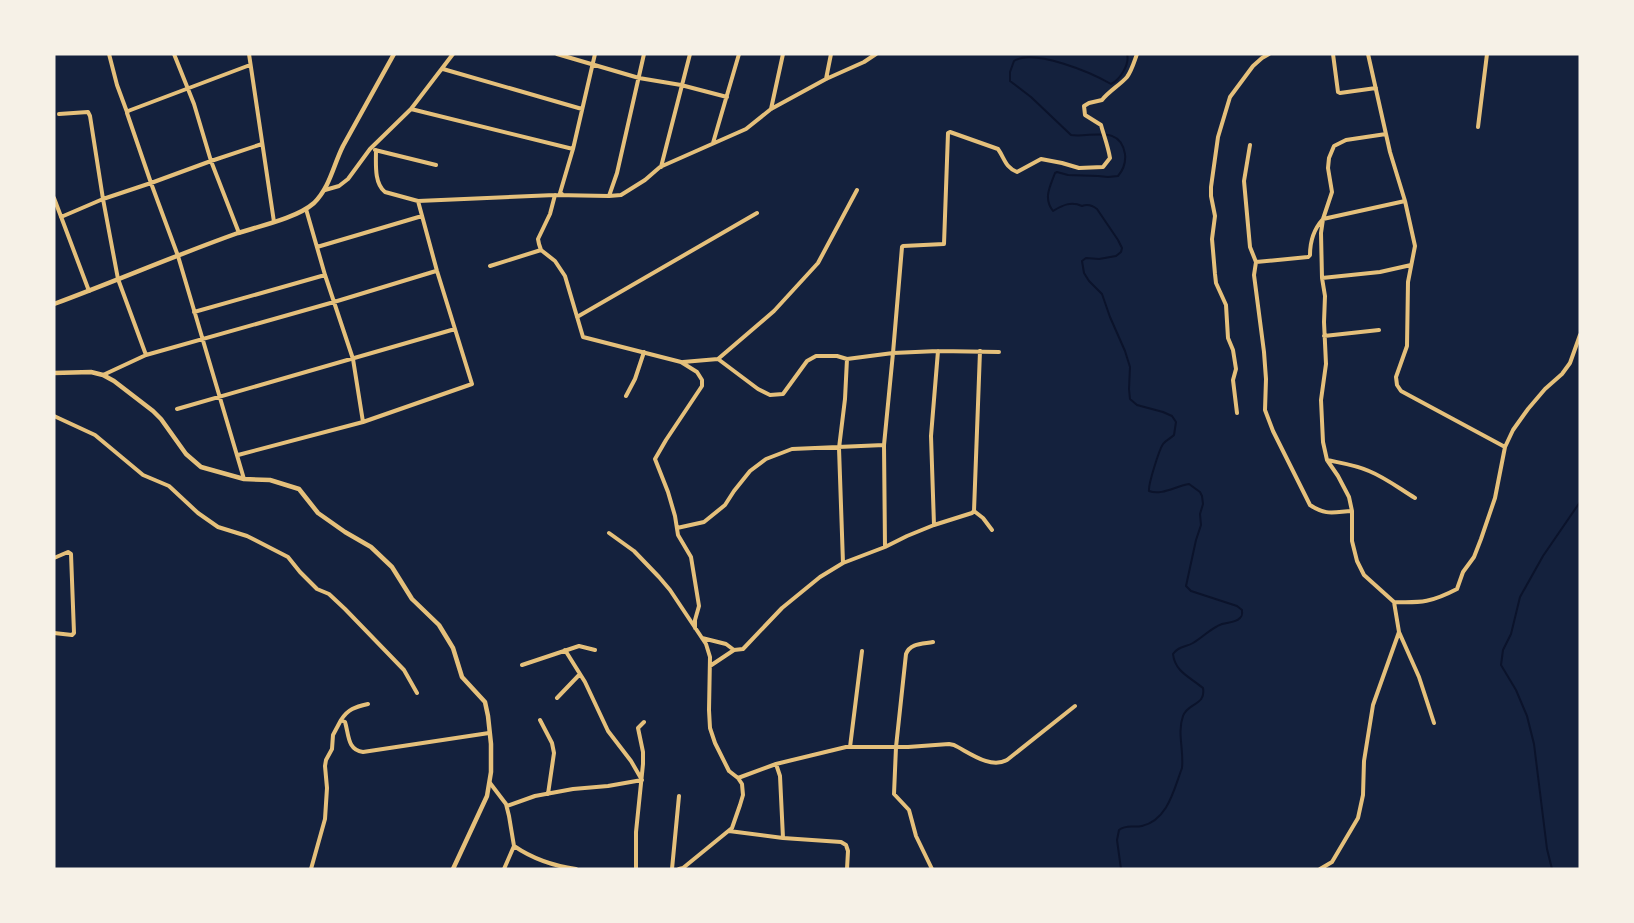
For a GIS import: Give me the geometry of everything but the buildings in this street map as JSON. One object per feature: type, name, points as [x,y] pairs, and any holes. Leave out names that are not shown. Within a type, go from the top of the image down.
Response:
[{"type":"street","points":[[109,54],[117,85],[178,256],[244,479]]},
{"type":"street","points":[[174,54],[239,233]]},
{"type":"street","points":[[249,54],[274,222]]},
{"type":"street","points":[[54,304],[239,233],[274,222],[313,203],[325,190],[342,149],[394,54]]},
{"type":"street","points":[[325,190],[345,182],[370,149],[411,109],[453,54]]},
{"type":"street","points":[[557,54],[639,78],[681,85],[727,97]]},
{"type":"street","points":[[565,195],[560,193],[573,149],[595,54]]},
{"type":"street","points":[[609,196],[617,173],[644,54]]},
{"type":"street","points":[[660,167],[690,54]]},
{"type":"street","points":[[713,144],[739,54]]},
{"type":"street","points":[[771,109],[783,54]]},
{"type":"street","points":[[826,79],[831,54]]},
{"type":"street","points":[[376,150],[381,189],[418,201],[555,195],[621,195],[645,180],[660,167],[746,129],[771,109],[876,54]]},
{"type":"street","points":[[885,547],[884,445],[902,247],[944,244],[948,133],[951,132],[998,149],[1004,163],[1017,172],[1041,159],[1079,168],[1103,167],[1110,158],[1108,143],[1102,134],[1101,125],[1085,115],[1084,106],[1102,100],[1126,78],[1137,54]]},
{"type":"street","points":[[1237,413],[1233,380],[1236,369],[1233,350],[1228,338],[1226,305],[1216,283],[1212,239],[1215,216],[1211,187],[1218,137],[1230,98],[1242,78],[1262,57],[1269,54]]},
{"type":"street","points":[[1333,54],[1338,92],[1376,88]]},
{"type":"street","points":[[1368,54],[1390,152],[1406,201],[1414,246],[1408,282],[1407,346],[1396,377],[1397,385],[1401,392],[1505,447]]},
{"type":"street","points":[[1478,127],[1487,54]]},
{"type":"street","points":[[127,113],[250,65]]},
{"type":"street","points":[[443,69],[582,109]]},
{"type":"street","points":[[411,109],[573,149]]},
{"type":"street","points":[[59,114],[89,113],[118,279],[147,355]]},
{"type":"street","points":[[1386,134],[1346,140],[1334,146],[1329,158],[1328,168],[1332,192],[1321,233],[1326,364],[1321,400],[1323,442],[1327,460],[1349,497],[1352,511],[1352,542],[1357,561],[1364,575],[1394,602],[1399,632],[1419,677],[1434,723]]},
{"type":"street","points":[[61,217],[103,198],[262,144]]},
{"type":"street","points":[[1250,145],[1244,181],[1250,247],[1256,262],[1254,275],[1266,379],[1265,410],[1310,505],[1321,512],[1352,511]]},
{"type":"street","points":[[370,149],[436,165]]},
{"type":"street","points":[[681,362],[718,359],[774,311],[818,263],[857,190]]},
{"type":"street","points":[[555,195],[550,214],[538,239],[541,250],[555,261],[565,276],[583,337],[681,362],[697,372],[702,380],[702,386],[655,459],[668,492],[678,535],[691,557],[699,606],[695,628]]},
{"type":"street","points":[[54,198],[89,291]]},
{"type":"street","points":[[238,455],[363,422],[472,384],[418,201]]},
{"type":"street","points":[[1256,262],[1308,257],[1310,239],[1323,219],[1406,201]]},
{"type":"street","points":[[306,208],[353,359],[363,422]]},
{"type":"street","points":[[577,317],[757,213]]},
{"type":"street","points":[[317,247],[422,216]]},
{"type":"street","points":[[490,266],[541,250]]},
{"type":"street","points":[[1322,278],[1380,272],[1411,266]]},
{"type":"street","points":[[102,375],[147,355],[437,271]]},
{"type":"street","points":[[194,312],[325,275]]},
{"type":"street","points":[[177,409],[455,329]]},
{"type":"street","points":[[1324,336],[1379,330]]},
{"type":"street","points":[[1394,602],[1417,603],[1438,598],[1457,589],[1463,572],[1474,557],[1492,508],[1505,447],[1513,430],[1545,389],[1562,374],[1570,363],[1580,335]]},
{"type":"street","points":[[934,525],[931,436],[938,351]]},
{"type":"street","points":[[974,511],[980,351]]},
{"type":"street","points":[[626,396],[635,379],[644,352]]},
{"type":"street","points":[[718,359],[758,389],[770,395],[783,394],[807,361],[816,356],[837,356],[847,359],[892,353],[999,352]]},
{"type":"street","points":[[843,563],[839,448],[847,359]]},
{"type":"street","points":[[54,373],[91,372],[102,375],[127,390],[161,419],[186,454],[201,466],[244,479],[270,480],[299,489],[318,513],[371,547],[392,567],[412,599],[440,625],[453,648],[462,676],[485,702],[491,753],[487,796],[453,869]]},
{"type":"street","points":[[54,416],[95,435],[143,475],[169,486],[198,513],[218,527],[247,536],[288,557],[317,590],[329,594],[404,670],[417,693]]},
{"type":"street","points":[[677,528],[704,522],[725,505],[750,471],[766,459],[792,449],[884,445]]},
{"type":"street","points":[[1327,460],[1370,471],[1415,498]]},
{"type":"street","points":[[710,666],[734,650],[743,649],[782,608],[843,563],[974,511]]},
{"type":"street","points":[[974,511],[992,530]]},
{"type":"street","points":[[609,533],[634,551],[653,570],[670,590],[702,638],[709,652],[709,718],[712,736],[729,771],[742,784],[743,795],[729,831],[682,869]]},
{"type":"street","points":[[54,558],[69,552],[71,554],[75,633],[72,635],[54,633]]},
{"type":"street","points":[[1320,869],[1332,861],[1358,818],[1363,795],[1364,761],[1373,705],[1399,632]]},
{"type":"street","points":[[702,638],[726,644],[734,650]]},
{"type":"street","points":[[932,869],[916,836],[909,810],[894,794],[896,747],[906,654],[913,645],[933,642]]},
{"type":"street","points":[[522,665],[579,646],[595,650]]},
{"type":"street","points":[[565,650],[580,674],[608,731],[642,780]]},
{"type":"street","points":[[850,747],[862,651]]},
{"type":"street","points":[[557,698],[580,674]]},
{"type":"street","points":[[311,869],[325,819],[327,788],[325,766],[332,749],[333,735],[346,713],[368,704]]},
{"type":"street","points":[[738,778],[776,764],[846,747],[954,745],[989,762],[1001,763],[1008,760],[1076,706]]},
{"type":"street","points":[[341,720],[345,722],[352,748],[363,752],[489,733]]},
{"type":"street","points":[[540,720],[552,743],[554,753],[548,794]]},
{"type":"street","points":[[636,869],[636,822],[643,752],[638,728],[644,722]]},
{"type":"street","points":[[776,764],[780,776],[783,838]]},
{"type":"street","points":[[507,806],[535,796],[642,780]]},
{"type":"street","points":[[490,783],[507,806],[514,846],[504,869]]},
{"type":"street","points":[[672,869],[679,796]]},
{"type":"street","points":[[729,831],[841,842],[846,845],[848,851],[847,869]]},
{"type":"street","points":[[514,846],[534,858],[562,868],[576,869]]},
{"type":"waterway","points":[[1121,869],[1117,840],[1119,830],[1151,823],[1169,803],[1182,768],[1181,722],[1185,712],[1199,701],[1203,694],[1203,688],[1180,670],[1173,654],[1177,649],[1193,643],[1218,626],[1234,622],[1242,616],[1242,610],[1237,606],[1191,591],[1186,586],[1201,525],[1200,514],[1203,504],[1200,492],[1189,484],[1164,492],[1149,491],[1159,453],[1163,444],[1174,435],[1176,422],[1172,416],[1137,405],[1130,399],[1130,367],[1125,351],[1102,294],[1084,273],[1082,261],[1086,258],[1099,259],[1116,256],[1122,248],[1097,209],[1090,205],[1071,204],[1053,211],[1048,202],[1050,188],[1057,172],[1068,175],[1118,176],[1125,163],[1122,145],[1117,139],[1104,134],[1071,135],[1031,97],[1010,81],[1014,61],[1035,58],[1063,63],[1111,84],[1123,71],[1128,58],[1127,54]]},
{"type":"waterway","points":[[1552,869],[1547,849],[1534,744],[1527,716],[1516,690],[1501,665],[1503,650],[1511,634],[1520,597],[1543,556],[1580,502]]}]
